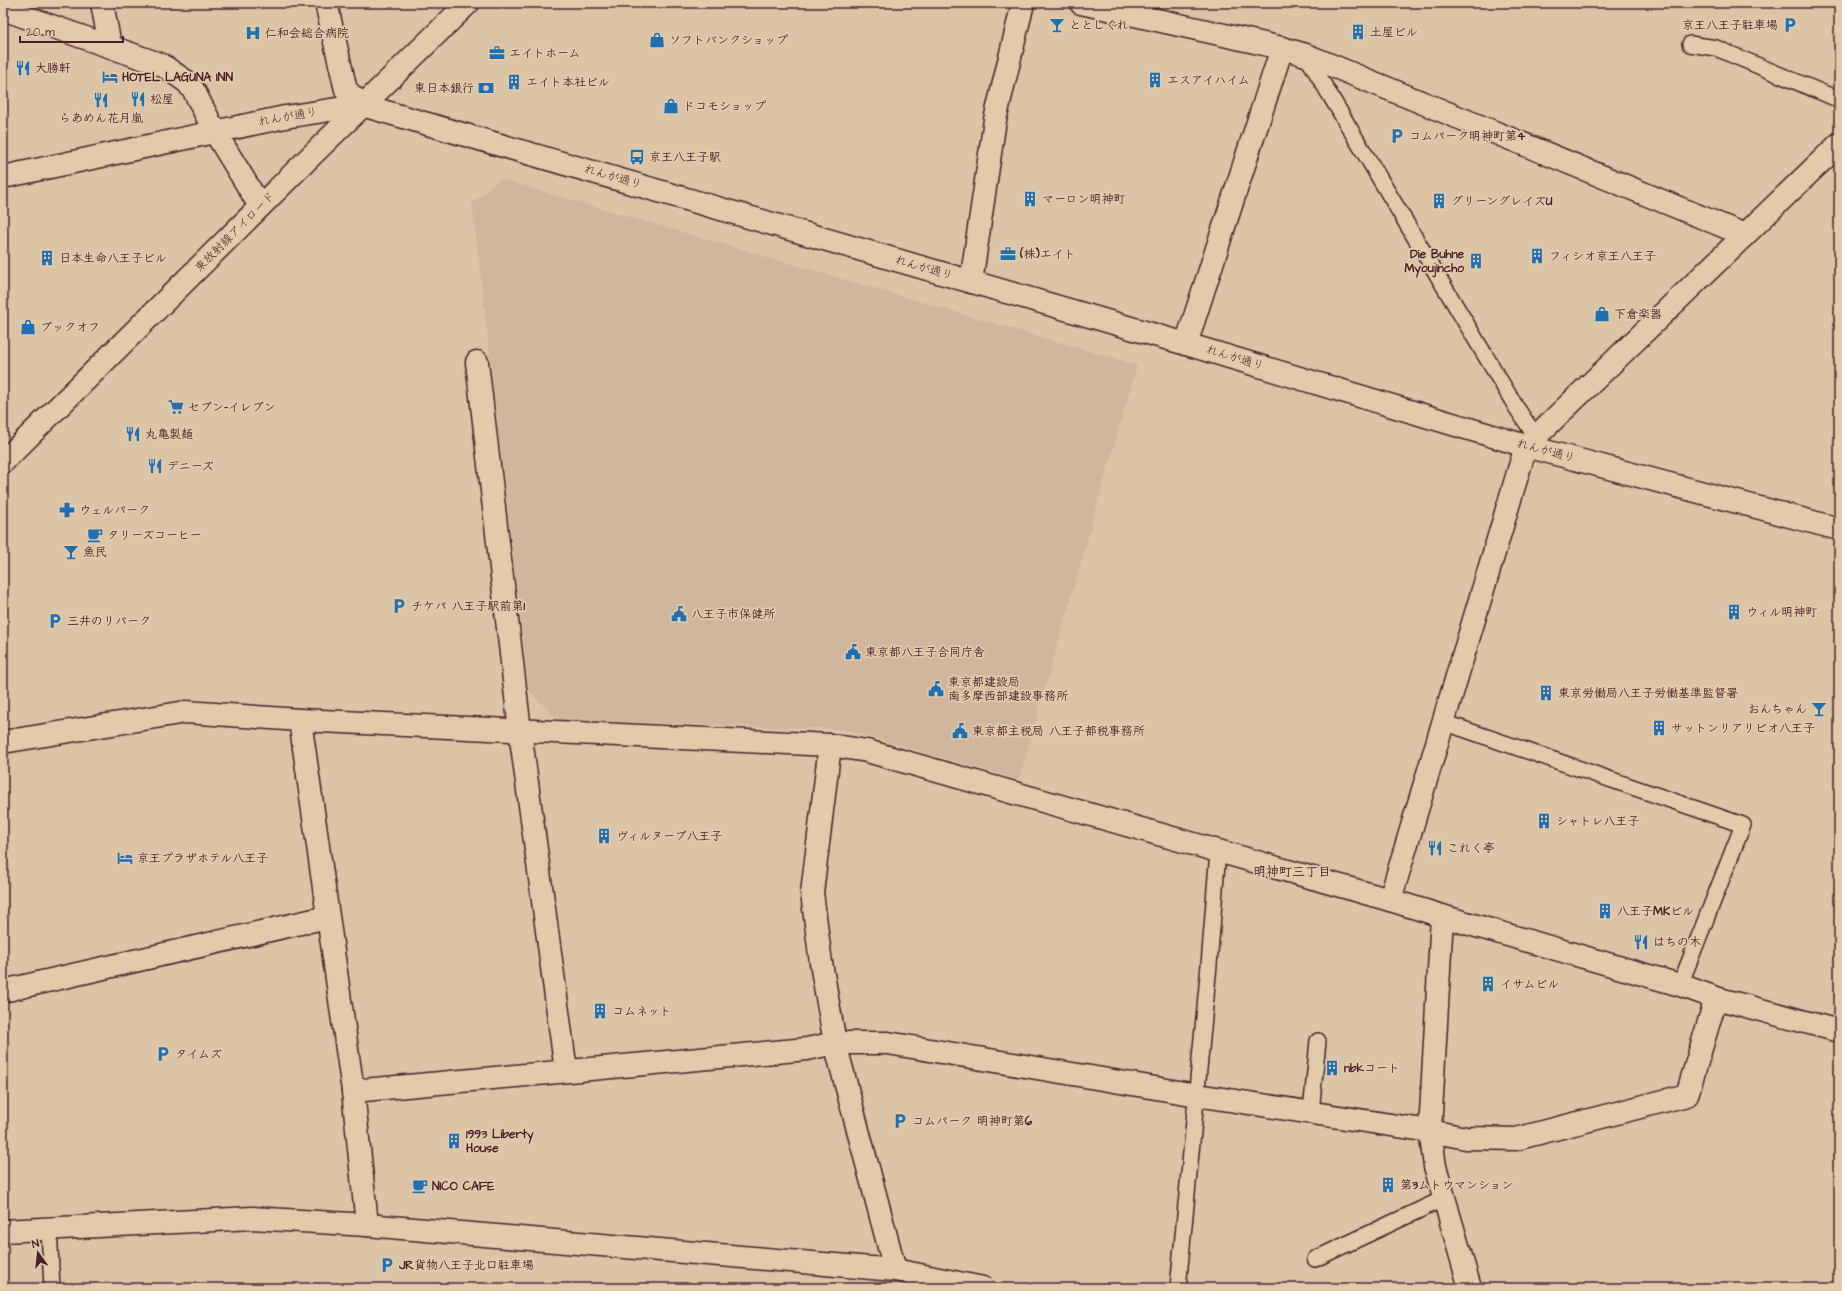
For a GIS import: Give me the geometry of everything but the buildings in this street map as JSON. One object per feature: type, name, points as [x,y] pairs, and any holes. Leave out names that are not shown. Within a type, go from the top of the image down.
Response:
[{"type":"street","points":[[102,3],[110,46]]},
{"type":"street","points":[[326,3],[346,90],[362,105]]},
{"type":"street","name":"東放射線アイロード","points":[[3,462],[362,105],[468,3]]},
{"type":"street","points":[[972,282],[995,120],[1023,3]]},
{"type":"street","points":[[1081,3],[1282,48],[1306,55],[1745,235]]},
{"type":"street","points":[[3,9],[162,65],[187,82],[194,91],[215,132],[260,206]]},
{"type":"street","points":[[1186,344],[1282,48]]},
{"type":"street","name":"れんが通り","points":[[3,178],[285,117],[362,105],[1186,344],[1839,529]]},
{"type":"street","points":[[1390,900],[1443,722],[1531,441],[1839,144]]},
{"type":"street","points":[[477,362],[520,731],[566,1071]]},
{"type":"street","points":[[3,742],[186,712],[300,720],[830,745],[867,751],[1390,900],[1680,985],[1716,998],[1839,1031]]},
{"type":"street","points":[[300,720],[353,1091],[367,1225]]},
{"type":"street","points":[[830,745],[812,893],[821,963],[835,1043],[895,1270]]},
{"type":"street","points":[[1442,916],[1430,1131],[1435,1166],[1443,1199],[1470,1288]]},
{"type":"street","points":[[3,991],[327,917]]},
{"type":"street","points":[[353,1091],[807,1049],[835,1043],[888,1042],[1197,1095],[1430,1131],[1466,1138],[1516,1139],[1686,1095],[1716,998]]},
{"type":"street","points":[[3,1231],[252,1218],[367,1225],[895,1270],[983,1288]]},
{"type":"lane","points":[[1690,44],[1716,48],[1839,101]]},
{"type":"lane","points":[[1306,55],[1512,400],[1531,441]]},
{"type":"lane","points":[[1443,722],[1743,825],[1680,985]]},
{"type":"lane","points":[[1178,1288],[1197,1095],[1218,851]]},
{"type":"lane","points":[[1311,1112],[1318,1041]]},
{"type":"lane","points":[[1315,1259],[1443,1199]]},
{"type":"lane","points":[[48,1228],[52,1288]]},
{"type":"shaded area","points":[[500,179],[1137,365],[1019,780],[843,729],[558,720],[529,690],[472,203]]},
{"type":"place","name":"ととしぐれ","points":[[1057,25]]},
{"type":"place","name":"京王八王子駐車場","points":[[1790,25]]},
{"type":"place","name":"土屋ビル","points":[[1358,32]]},
{"type":"place","name":"仁和会総合病院","points":[[253,33]]},
{"type":"place","name":"ソフトバンクショップ","points":[[657,40]]},
{"type":"place","name":"エイトホーム","points":[[497,53]]},
{"type":"place","name":"大勝軒","points":[[23,68]]},
{"type":"place","name":"HOTEL LAGUNA INN","points":[[110,77]]},
{"type":"place","name":"エスアイハイム","points":[[1155,80]]},
{"type":"place","name":"エイト本社ビル","points":[[514,82]]},
{"type":"place","name":"東日本銀行","points":[[486,88]]},
{"type":"place","name":"松屋","points":[[138,99]]},
{"type":"place","name":"らあめん花月嵐","points":[[101,100]]},
{"type":"place","name":"ドコモショップ","points":[[671,106]]},
{"type":"place","name":"コムパーク明神町第4","points":[[1397,136]]},
{"type":"place","name":"京王八王子駅","points":[[637,157]]},
{"type":"place","name":"マーロン明神町","points":[[1030,199]]},
{"type":"place","name":"グリーングレイズU","points":[[1439,201]]},
{"type":"place","name":"(株)エイト","points":[[1008,254]]},
{"type":"place","name":"フィシオ京王八王子","points":[[1537,256]]},
{"type":"place","name":"日本生命八王子ビル","points":[[47,258]]},
{"type":"place","name":"Die Buhne Myoujincho","points":[[1476,261]]},
{"type":"place","name":"下倉楽器","points":[[1602,314]]},
{"type":"place","name":"ブックオフ","points":[[28,327]]},
{"type":"place","name":"セブン-イレブン","points":[[176,407]]},
{"type":"place","name":"丸亀製麺","points":[[133,434]]},
{"type":"place","name":"デニーズ","points":[[155,466]]},
{"type":"place","name":"ウェルパーク","points":[[67,510]]},
{"type":"place","name":"タリーズコーヒー","points":[[95,535]]},
{"type":"place","name":"魚民","points":[[71,552]]},
{"type":"place","name":"チケパ 八王子駅前第1","points":[[399,606]]},
{"type":"place","name":"ウィル明神町","points":[[1734,612]]},
{"type":"place","name":"八王子市保健所","points":[[679,614]]},
{"type":"place","name":"三井のリパーク","points":[[55,621]]},
{"type":"place","name":"東京都八王子合同庁舎","points":[[853,652]]},
{"type":"place","name":"東京都建設局 南多摩西部建設事務所","points":[[936,689]]},
{"type":"place","name":"東京労働局八王子労働基準監督署","points":[[1546,693]]},
{"type":"place","name":"おんちゃん","points":[[1819,709]]},
{"type":"place","name":"サットンリアリビオ八王子","points":[[1659,728]]},
{"type":"place","name":"東京都主税局 八王子都税事務所","points":[[960,731]]},
{"type":"place","name":"シャトレ八王子","points":[[1544,821]]},
{"type":"place","name":"ヴィルヌーブ八王子","points":[[604,836]]},
{"type":"place","name":"これく亭","points":[[1435,848]]},
{"type":"place","name":"京王プラザホテル八王子","points":[[125,858]]},
{"type":"place","name":"八王子MKビル","points":[[1605,911]]},
{"type":"place","name":"はちの木","points":[[1641,942]]},
{"type":"place","name":"イサムビル","points":[[1488,984]]},
{"type":"place","name":"コムネット","points":[[600,1011]]},
{"type":"place","name":"タイムズ","points":[[163,1054]]},
{"type":"place","name":"nbkコート","points":[[1332,1068]]},
{"type":"place","name":"コムパーク 明神町第6","points":[[900,1121]]},
{"type":"place","name":"1993 Liberty House","points":[[454,1141]]},
{"type":"place","name":"第3ムトウマンション","points":[[1388,1185]]},
{"type":"place","name":"NICO CAFE","points":[[420,1186]]},
{"type":"place","name":"JR貨物八王子北口駐車場","points":[[387,1265]]},
{"type":"district","name":"明神町三丁目","points":[[1292,872]]}]
